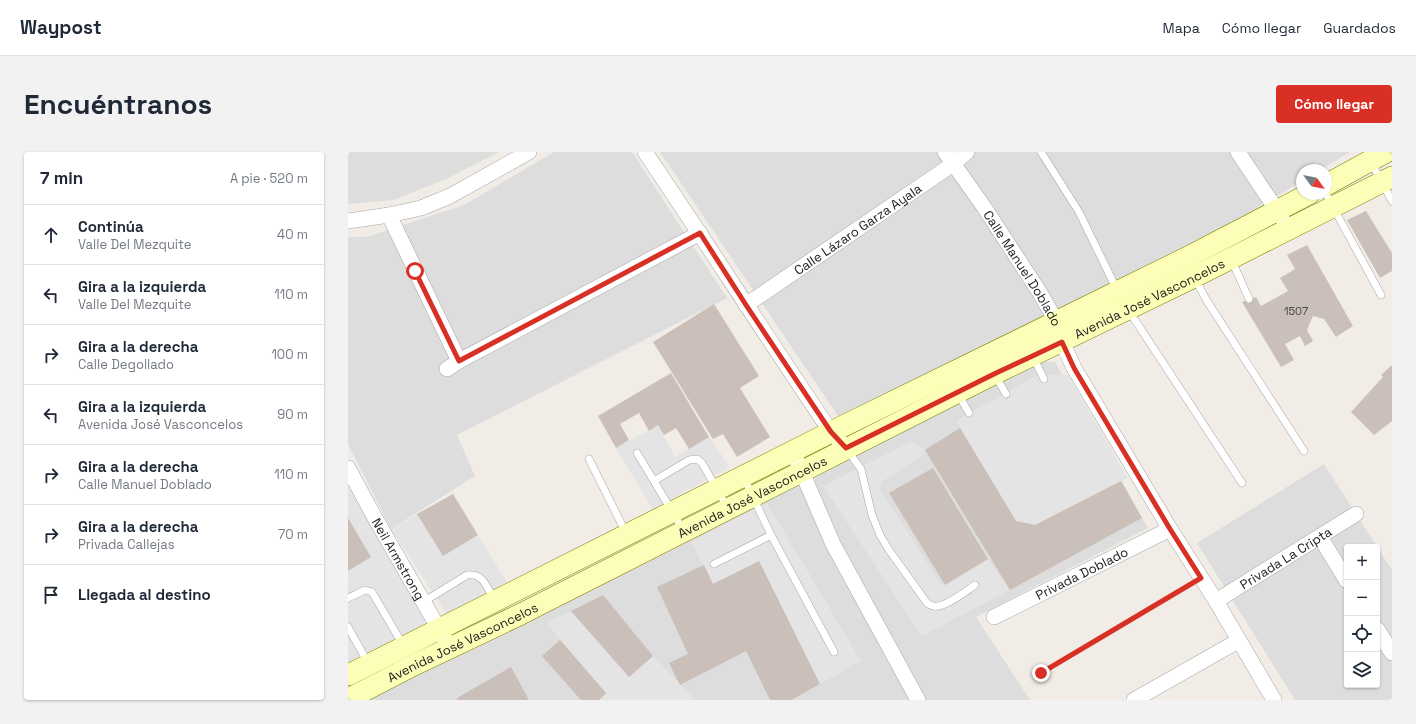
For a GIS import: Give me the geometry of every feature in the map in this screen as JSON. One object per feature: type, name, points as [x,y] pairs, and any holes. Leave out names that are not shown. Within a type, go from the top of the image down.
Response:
[{"type":"main road","points":[[1332,182],[1378,157]]},
{"type":"main road","name":"Avenida José Vasconcelos","points":[[1332,199],[1387,180]]},
{"type":"main road","name":"Avenida José Vasconcelos","points":[[350,690],[373,674],[409,656],[439,629],[511,604],[632,544],[684,531],[802,472],[846,448],[952,384],[1029,346],[1056,321],[1123,300],[1189,268],[1278,211],[1298,200]]},
{"type":"main road","name":"Avenida José Vasconcelos","points":[[1189,268],[1231,259],[1290,228],[1329,200]]},
{"type":"main road","name":"Avenida José Vasconcelos","points":[[1029,346],[1062,342],[1123,300]]},
{"type":"main road","name":"Avenida José Vasconcelos","points":[[632,544],[672,511],[792,451],[831,432],[952,384]]},
{"type":"main road","name":"Avenida José Vasconcelos","points":[[409,656],[450,648],[511,604]]},
{"type":"street","points":[[348,221],[422,208],[450,196],[529,152]]},
{"type":"street","points":[[645,152],[831,432],[846,448]]},
{"type":"street","name":"Calle Lázaro Garza Ayala","points":[[746,305],[949,158],[968,152]]},
{"type":"street","points":[[1238,152],[1290,228]]},
{"type":"street","name":"Calle Manuel Doblado","points":[[949,158],[1002,233],[1040,293],[1056,321],[1062,342],[1074,368],[1128,464],[1216,601],[1238,641],[1274,700]]},
{"type":"street","points":[[389,215],[453,365],[700,233]]},
{"type":"street","points":[[792,451],[833,544],[918,700]]},
{"type":"street","name":"Neil Armstrong","points":[[348,468],[450,648]]},
{"type":"street","name":"Privada La Cripta","points":[[1216,601],[1356,514]]},
{"type":"street","name":"Privada Doblado","points":[[994,617],[1170,529]]},
{"type":"street","points":[[1320,537],[1346,580]]},
{"type":"street","points":[[1380,635],[1392,654]]},
{"type":"street","points":[[1134,700],[1238,641]]},
{"type":"lane","points":[[1041,152],[1079,212],[1123,300],[1242,483]]},
{"type":"lane","points":[[1378,157],[1387,180],[1392,201]]},
{"type":"lane","points":[[1329,200],[1381,295]]},
{"type":"lane","points":[[1231,259],[1249,299]]},
{"type":"lane","points":[[1189,268],[1207,301],[1304,451]]},
{"type":"lane","points":[[1029,346],[1044,379]]},
{"type":"lane","points":[[989,365],[1006,394]]},
{"type":"lane","points":[[952,384],[969,413]]},
{"type":"lane","points":[[846,448],[855,459],[861,470],[872,515],[880,535],[927,603],[932,606],[945,604],[975,585]]},
{"type":"lane","points":[[637,453],[684,531]]},
{"type":"lane","points":[[589,459],[632,544]]},
{"type":"lane","points":[[654,481],[689,460],[697,459],[702,463],[728,509]]},
{"type":"lane","points":[[743,476],[771,535],[834,652]]},
{"type":"lane","points":[[714,564],[771,535]]},
{"type":"lane","points":[[423,602],[467,575],[472,574],[480,578],[511,604]]},
{"type":"lane","points":[[348,598],[366,590],[372,592],[409,656]]},
{"type":"lane","points":[[348,627],[373,674]]},
{"type":"path","points":[[1041,673],[1201,578]]},
{"type":"shaded area","points":[[348,152],[499,152],[448,178],[394,200],[348,204]]},
{"type":"shaded area","points":[[554,152],[632,152],[727,298],[457,435],[475,476],[391,529],[348,444],[348,237],[367,237],[464,205]]},
{"type":"shaded area","points":[[660,152],[1350,152],[1330,164],[1296,164],[1296,185],[1246,215],[840,419]]},
{"type":"shaded area","points":[[1031,361],[1055,362],[1148,528],[976,617],[1030,700],[362,700]]},
{"type":"shaded area","points":[[1039,374],[1068,375],[1128,478],[1035,525],[1016,521],[956,421]]},
{"type":"shaded area","points":[[658,425],[675,457],[709,437],[730,467],[653,509],[616,448]]},
{"type":"shaded area","points":[[912,441],[925,450],[926,453],[881,482],[880,489],[942,586],[988,559],[1010,590],[922,636],[823,486]]},
{"type":"shaded area","points":[[1324,464],[1375,544],[1344,544],[1344,688],[1380,688],[1380,551],[1392,570],[1392,700],[1295,700],[1197,543]]},
{"type":"shaded area","points":[[348,484],[427,625],[348,664]]},
{"type":"shaded area","points":[[767,503],[861,661],[820,684],[759,561],[713,584],[691,542]]},
{"type":"shaded area","points":[[417,514],[443,556],[478,535],[507,582],[447,614],[391,529]]},
{"type":"shaded area","points":[[571,611],[629,677],[653,656],[696,700],[599,700],[606,693],[546,623]]},
{"type":"building","points":[[1366,211],[1392,253],[1392,271],[1380,278],[1347,220]]},
{"type":"building","points":[[1307,245],[1353,326],[1336,337],[1324,319],[1313,316],[1307,330],[1313,341],[1305,346],[1300,336],[1285,344],[1294,360],[1281,367],[1242,302],[1256,297],[1261,306],[1288,291],[1280,278],[1295,269],[1287,255]]},
{"type":"building","points":[[714,304],[759,376],[740,388],[770,437],[737,457],[723,434],[713,439],[653,342]]},
{"type":"building","points":[[1392,365],[1392,421],[1374,435],[1351,412],[1383,377],[1381,375]]},
{"type":"building","points":[[671,373],[709,437],[689,449],[676,428],[664,435],[658,425],[649,431],[639,413],[620,424],[629,440],[616,448],[598,416]]},
{"type":"building","points":[[960,428],[1016,521],[1035,525],[1121,481],[1142,518],[1010,590],[925,450]]},
{"type":"building","points":[[933,468],[988,559],[945,585],[889,493]]},
{"type":"building","points":[[453,494],[478,535],[443,556],[417,514]]},
{"type":"building","points":[[348,518],[371,557],[348,571]]},
{"type":"building","points":[[759,561],[820,684],[791,700],[770,700],[746,651],[680,685],[669,663],[688,654],[657,587],[704,565],[713,584]]},
{"type":"building","points":[[603,595],[653,656],[629,677],[571,611]]},
{"type":"building","points":[[560,640],[606,693],[599,700],[581,700],[542,656]]},
{"type":"building","points":[[511,667],[529,700],[458,700],[457,698]]},
{"type":"route","points":[[415,271],[459,361],[637,268],[700,233],[831,432],[846,448],[994,374],[1062,342],[1074,368],[1201,578],[1041,673]]}]
